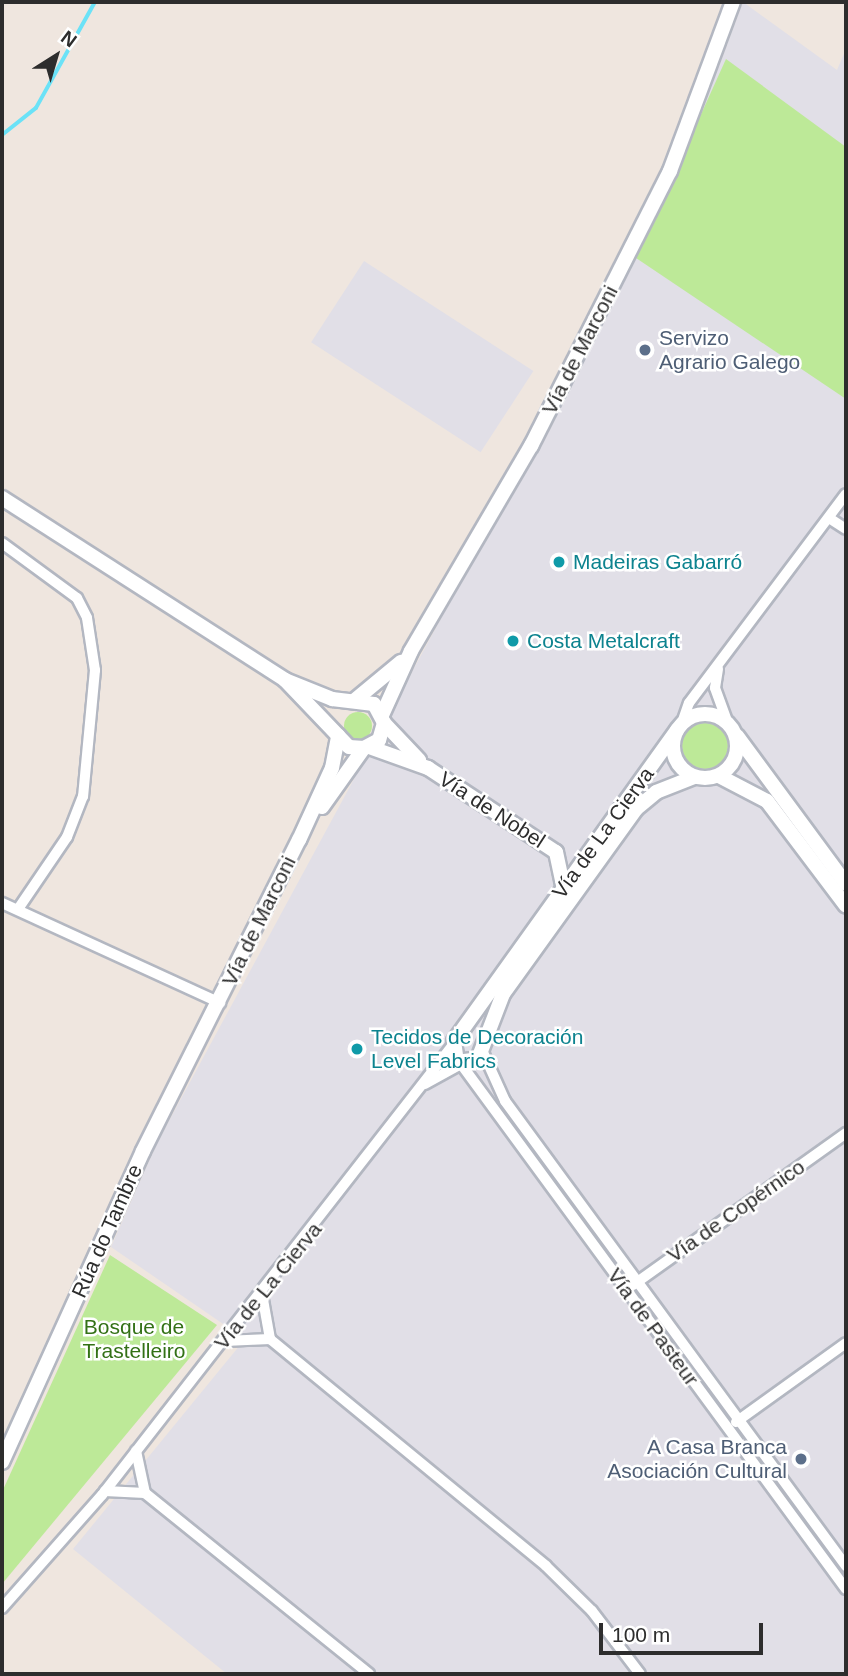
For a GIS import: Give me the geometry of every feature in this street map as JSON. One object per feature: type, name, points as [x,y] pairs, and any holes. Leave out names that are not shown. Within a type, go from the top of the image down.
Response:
[{"type":"main road","name":"Vía de Marconi","points":[[383,719],[411,651],[531,446],[620,274],[684,142],[733,2]]},
{"type":"main road","points":[[2,498],[285,680],[337,733],[367,748],[383,719],[374,704],[353,701],[285,680]]},
{"type":"main road","name":"Vía de Marconi","points":[[353,701],[411,651]]},
{"type":"main road","points":[[337,733],[337,716],[353,701]]},
{"type":"main road","points":[[846,884],[731,727],[705,714],[679,726],[674,757],[694,777],[719,776],[767,801],[846,906]]},
{"type":"main road","name":"Vía de Nobel","points":[[383,719],[428,768],[556,852],[591,849]]},
{"type":"main road","name":"Vía de La Cierva","points":[[454,1042],[679,726]]},
{"type":"main road","points":[[719,776],[734,761],[731,727]]},
{"type":"main road","name":"Vía de Marconi","points":[[220,1003],[332,768],[337,733]]},
{"type":"main road","name":"Vía de Marconi","points":[[299,840],[367,748]]},
{"type":"main road","name":"Vía de Nobel","points":[[367,748],[428,768]]},
{"type":"main road","name":"Vía de La Cierva","points":[[480,1046],[503,994],[636,809],[656,792],[694,777]]},
{"type":"main road","name":"Vía de Nobel","points":[[556,852],[563,888]]},
{"type":"main road","name":"Rúa do Tambre","points":[[2,1462],[143,1151],[220,1003]]},
{"type":"main road","points":[[471,1035],[480,1046],[478,1059],[461,1064],[454,1042],[471,1035]]},
{"type":"street","name":"Vía de La Cierva","points":[[679,726],[689,703],[718,668],[846,494]]},
{"type":"street","points":[[829,518],[846,529]]},
{"type":"street","points":[[2,543],[77,598],[87,618],[95,670],[83,796],[67,837],[18,909]]},
{"type":"street","points":[[718,668],[715,688],[731,727]]},
{"type":"street","points":[[2,903],[220,1003]]},
{"type":"street","name":"Vía de La Cierva","points":[[2,1608],[105,1490],[224,1341],[454,1042]]},
{"type":"street","name":"Vía de Pasteur","points":[[480,1046],[505,1101],[846,1566]]},
{"type":"street","name":"Vía de La Cierva","points":[[418,1088],[461,1064]]},
{"type":"street","name":"Vía de Pasteur","points":[[461,1064],[846,1589]]},
{"type":"street","name":"Vía de Copérnico","points":[[626,1289],[846,1133]]},
{"type":"street","points":[[262,1293],[265,1335]]},
{"type":"street","points":[[243,1317],[546,1566],[593,1611],[640,1674]]},
{"type":"street","points":[[224,1341],[265,1335]]},
{"type":"street","points":[[727,1429],[846,1343]]},
{"type":"street","points":[[136,1451],[141,1490]]},
{"type":"street","points":[[119,1472],[369,1674]]},
{"type":"street","points":[[105,1490],[141,1490]]},
{"type":"shaded area","points":[[743,2],[837,70],[846,49],[846,1674],[227,1674],[73,1549],[245,1339],[111,1247],[157,1143],[636,258],[680,170]]},
{"type":"shaded area","points":[[364,261],[533,371],[481,452],[311,342]]},
{"type":"green space","points":[[726,59],[846,147],[846,399],[636,258]]},
{"type":"green space","points":[[358,712],[368,716],[372,726],[368,736],[358,740],[348,736],[344,726],[348,716]]},
{"type":"green space","points":[[705,723],[721,730],[728,746],[721,762],[705,769],[689,762],[682,746],[689,730]]},
{"type":"green space","name":"Bosque de Trastelleiro","points":[[110,1255],[217,1325],[2,1584],[2,1492]]},
{"type":"waterway","points":[[2,135],[36,108],[95,2]]},
{"type":"place","name":"Servizo Agrario Galego","points":[[645,350]]},
{"type":"place","name":"Madeiras Gabarró","points":[[559,562]]},
{"type":"place","name":"Costa Metalcraft","points":[[513,641]]},
{"type":"place","name":"Tecidos de Decoración Level Fabrics","points":[[357,1049]]},
{"type":"place","name":"A Casa Branca Asociación Cultural","points":[[801,1459]]}]
